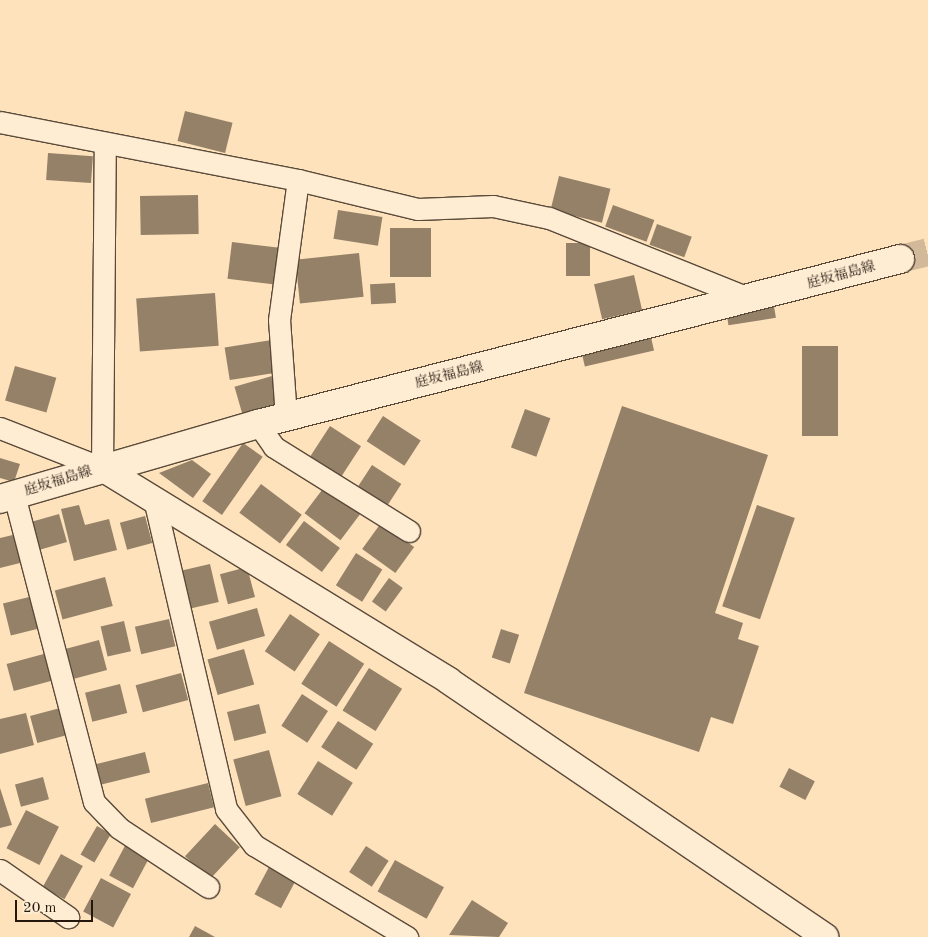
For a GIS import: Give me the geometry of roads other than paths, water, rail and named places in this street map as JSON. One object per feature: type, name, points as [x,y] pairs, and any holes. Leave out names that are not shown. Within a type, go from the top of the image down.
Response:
[{"type":"main road","name":"庭坂福島線","points":[[7,497],[258,424],[900,259]]},
{"type":"street","points":[[0,122],[298,180],[418,209],[493,206],[549,218],[750,299]]},
{"type":"street","points":[[102,468],[105,143]]},
{"type":"street","points":[[286,417],[279,320],[298,180]]},
{"type":"street","points":[[258,424],[274,447],[409,532]]},
{"type":"street","points":[[0,428],[102,468],[155,503],[449,681],[825,937]]},
{"type":"street","points":[[7,497],[94,802],[118,828],[208,887]]},
{"type":"street","points":[[155,503],[226,809],[254,845],[407,937]]},
{"type":"street","points":[[0,870],[68,917]]},
{"type":"tunnel","points":[[900,259],[928,252]]}]
